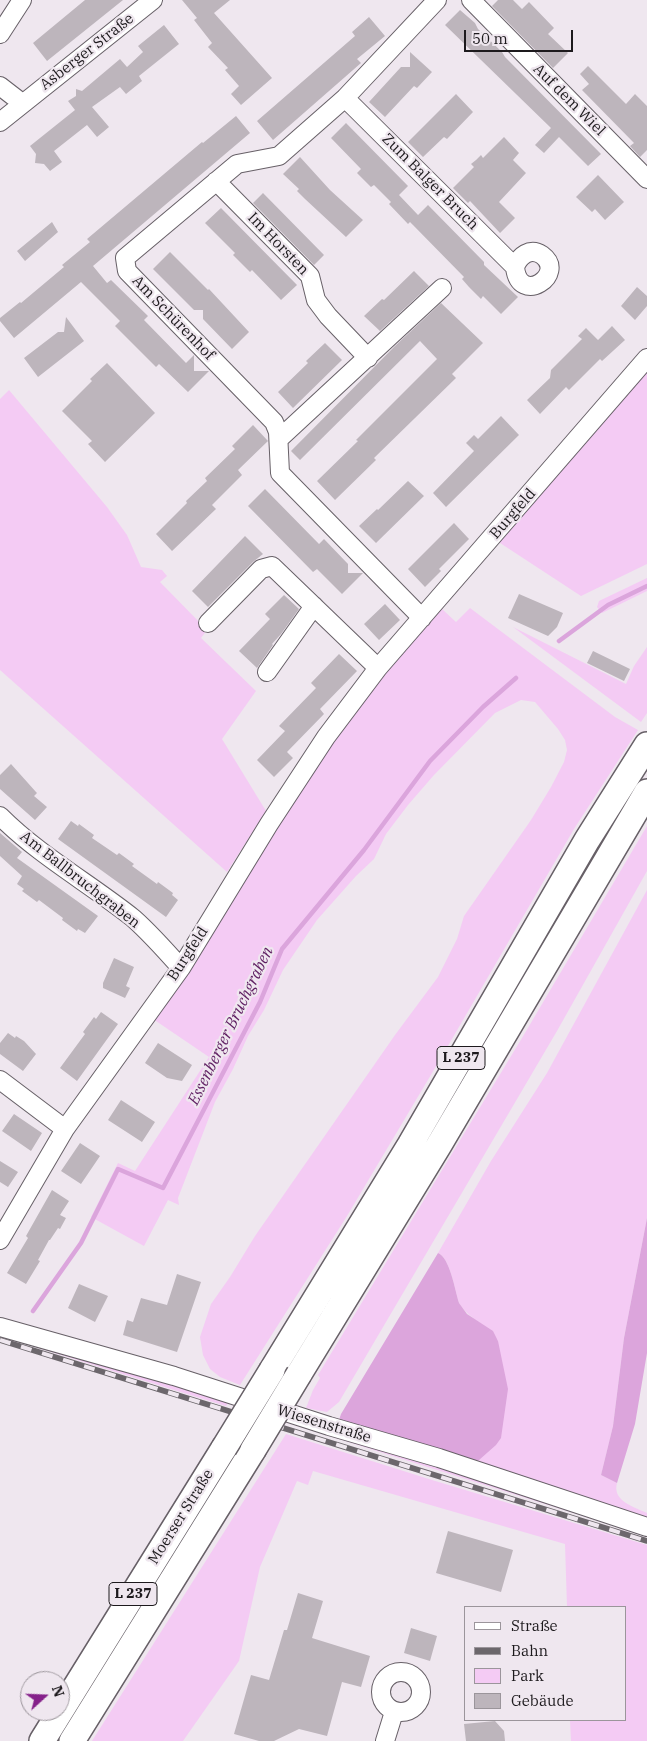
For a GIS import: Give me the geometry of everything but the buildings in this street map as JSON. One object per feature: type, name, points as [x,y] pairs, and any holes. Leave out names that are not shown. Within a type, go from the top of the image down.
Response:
[{"type":"highway","name":"Moerser Straße","points":[[42,1741],[405,1153],[587,840],[647,744]]},
{"type":"highway","name":"Moerser Straße","points":[[72,1741],[253,1450],[444,1137],[647,792]]},
{"type":"street","points":[[0,34],[22,0]]},
{"type":"street","name":"Asberger Straße","points":[[0,86],[8,112],[153,0]]},
{"type":"street","name":"Am Schürenhof","points":[[422,618],[280,473],[279,439],[274,422],[127,271],[125,258],[237,164],[279,156],[345,98],[437,0]]},
{"type":"street","name":"Auf dem Wiel","points":[[471,0],[647,179]]},
{"type":"street","name":"Zum Balger Bruch","points":[[345,98],[515,267]]},
{"type":"street","name":"Im Horsten","points":[[216,181],[310,276],[316,300],[328,316],[368,358]]},
{"type":"street","points":[[279,439],[442,288]]},
{"type":"street","name":"Burgfeld","points":[[0,1240],[65,1129],[180,968],[320,745],[378,668],[647,358]]},
{"type":"street","points":[[208,623],[261,568],[272,566],[378,668]]},
{"type":"street","points":[[267,672],[314,606]]},
{"type":"street","name":"Am Ballbruchgraben","points":[[0,816],[42,853],[133,919],[160,944],[180,968]]},
{"type":"street","points":[[0,1080],[65,1129]]},
{"type":"street","name":"Wiesenstraße","points":[[0,1327],[174,1376],[329,1426],[439,1458],[647,1527]]},
{"type":"street","points":[[385,1741],[394,1712]]},
{"type":"green space","points":[[647,367],[647,564],[581,596],[497,541]]},
{"type":"green space","points":[[9,390],[107,507],[127,535],[141,567],[162,570],[167,576],[160,582],[207,630],[201,638],[256,691],[222,739],[266,811],[227,872],[0,670],[0,399]]},
{"type":"green space","points":[[647,578],[647,591],[602,613],[597,607],[599,601]]},
{"type":"green space","points":[[470,608],[615,717],[638,730],[574,829],[347,1216],[240,1385],[220,1377],[210,1369],[203,1355],[200,1337],[211,1304],[255,1236],[395,1035],[438,977],[457,939],[464,916],[531,820],[551,787],[564,762],[567,750],[565,740],[558,729],[535,702],[521,700],[495,713],[434,775],[408,805],[386,834],[374,859],[356,876],[317,920],[283,970],[215,1102],[178,1198],[179,1205],[168,1200],[144,1246],[91,1217],[118,1163],[135,1171],[209,1057],[153,1019],[333,740],[385,671],[442,609],[456,622]]},
{"type":"green space","points":[[513,627],[626,684],[634,666],[647,647],[647,713],[641,722]]},
{"type":"green space","points":[[647,826],[647,871],[557,1031],[339,1402],[327,1412],[306,1408],[320,1378],[318,1375],[522,1038]]},
{"type":"green space","points":[[647,890],[647,1218],[624,1338],[613,1426],[601,1475],[617,1483],[616,1489],[621,1499],[630,1506],[647,1513],[647,1522],[470,1464],[498,1341],[490,1330],[463,1309],[459,1303],[446,1261],[438,1253],[491,1161],[547,1073]]},
{"type":"green space","points":[[0,1332],[229,1401],[226,1406],[0,1336]]},
{"type":"green space","points":[[294,1420],[647,1529],[647,1536],[291,1424]]},
{"type":"green space","points":[[286,1434],[647,1545],[647,1741],[571,1741],[570,1721],[627,1721],[627,1606],[567,1606],[565,1544],[313,1471],[308,1485],[297,1481],[260,1567],[239,1661],[183,1741],[92,1741]]},
{"type":"shaded area","points":[[647,1218],[647,1353],[635,1424],[617,1483],[601,1475],[613,1426],[624,1338]]},
{"type":"shaded area","points":[[438,1253],[446,1261],[449,1268],[459,1303],[467,1314],[493,1331],[498,1341],[508,1389],[501,1438],[479,1460],[470,1464],[339,1420]]},
{"type":"waterway","name":"Essenberger Bruchgraben","points":[[559,641],[608,605],[647,586]]},
{"type":"waterway","name":"Essenberger Bruchgraben","points":[[33,1311],[81,1243],[118,1169],[163,1188],[260,1002],[282,949],[364,850],[430,761],[483,707],[516,678]]},
{"type":"railway","points":[[0,1340],[647,1541]]}]
